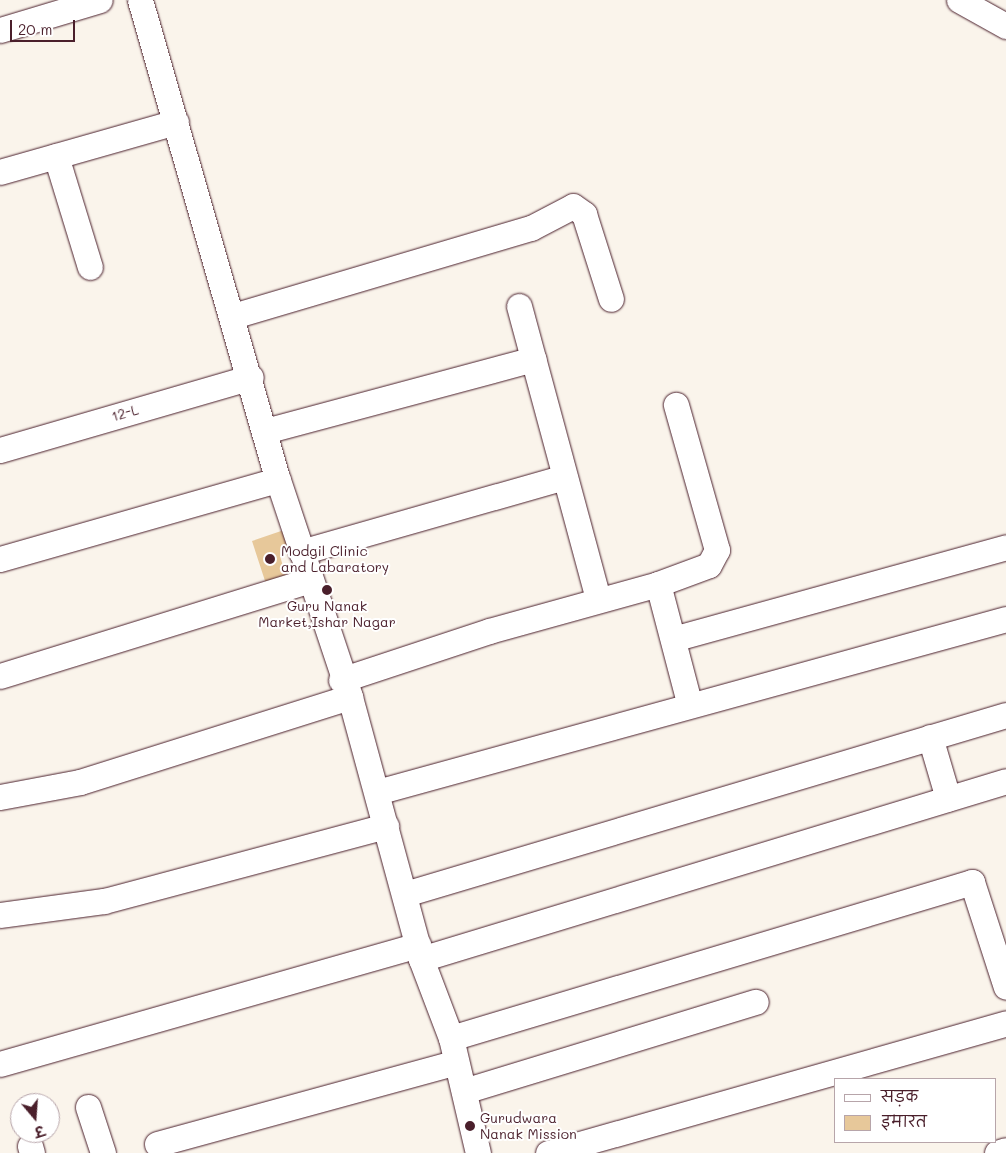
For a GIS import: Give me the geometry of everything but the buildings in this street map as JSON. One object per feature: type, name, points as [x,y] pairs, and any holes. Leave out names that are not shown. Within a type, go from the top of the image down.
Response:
[{"type":"street","points":[[0,30],[100,0]]},
{"type":"street","points":[[140,0],[251,377],[278,480],[346,688],[377,792],[420,952],[453,1050],[478,1153]]},
{"type":"street","points":[[959,0],[1006,26]]},
{"type":"street","points":[[0,172],[176,122]]},
{"type":"street","points":[[56,156],[90,268]]},
{"type":"street","points":[[233,316],[532,228],[573,206],[584,214],[611,299]]},
{"type":"street","points":[[519,306],[598,599]]},
{"type":"street","points":[[265,430],[534,359]]},
{"type":"street","name":"12-L","points":[[0,450],[251,377]]},
{"type":"street","points":[[0,797],[71,784],[598,599],[658,584],[709,565],[717,550],[676,405]]},
{"type":"street","points":[[301,552],[565,477]]},
{"type":"street","points":[[0,559],[278,480]]},
{"type":"street","points":[[673,639],[1006,547]]},
{"type":"street","points":[[0,676],[310,580]]},
{"type":"street","points":[[658,584],[689,702]]},
{"type":"street","points":[[377,792],[689,702],[1006,619]]},
{"type":"street","points":[[405,894],[1006,715]]},
{"type":"street","points":[[930,737],[948,798]]},
{"type":"street","points":[[0,1064],[420,952],[1006,781]]},
{"type":"street","points":[[0,915],[104,901],[386,826]]},
{"type":"street","points":[[157,1144],[972,882],[1006,987]]},
{"type":"street","points":[[464,1091],[756,1002]]},
{"type":"street","points":[[548,1153],[1006,1023]]},
{"type":"street","points":[[88,1107],[103,1153]]},
{"type":"street","points":[[997,1153],[1006,1150]]},
{"type":"place","name":"Modgil Clinic and Labaratory","points":[[270,559]]},
{"type":"place","name":"Guru Nanak Market,Ishar Nagar","points":[[327,590]]},
{"type":"place","name":"Gurudwara Nanak Mission","points":[[470,1126]]}]
